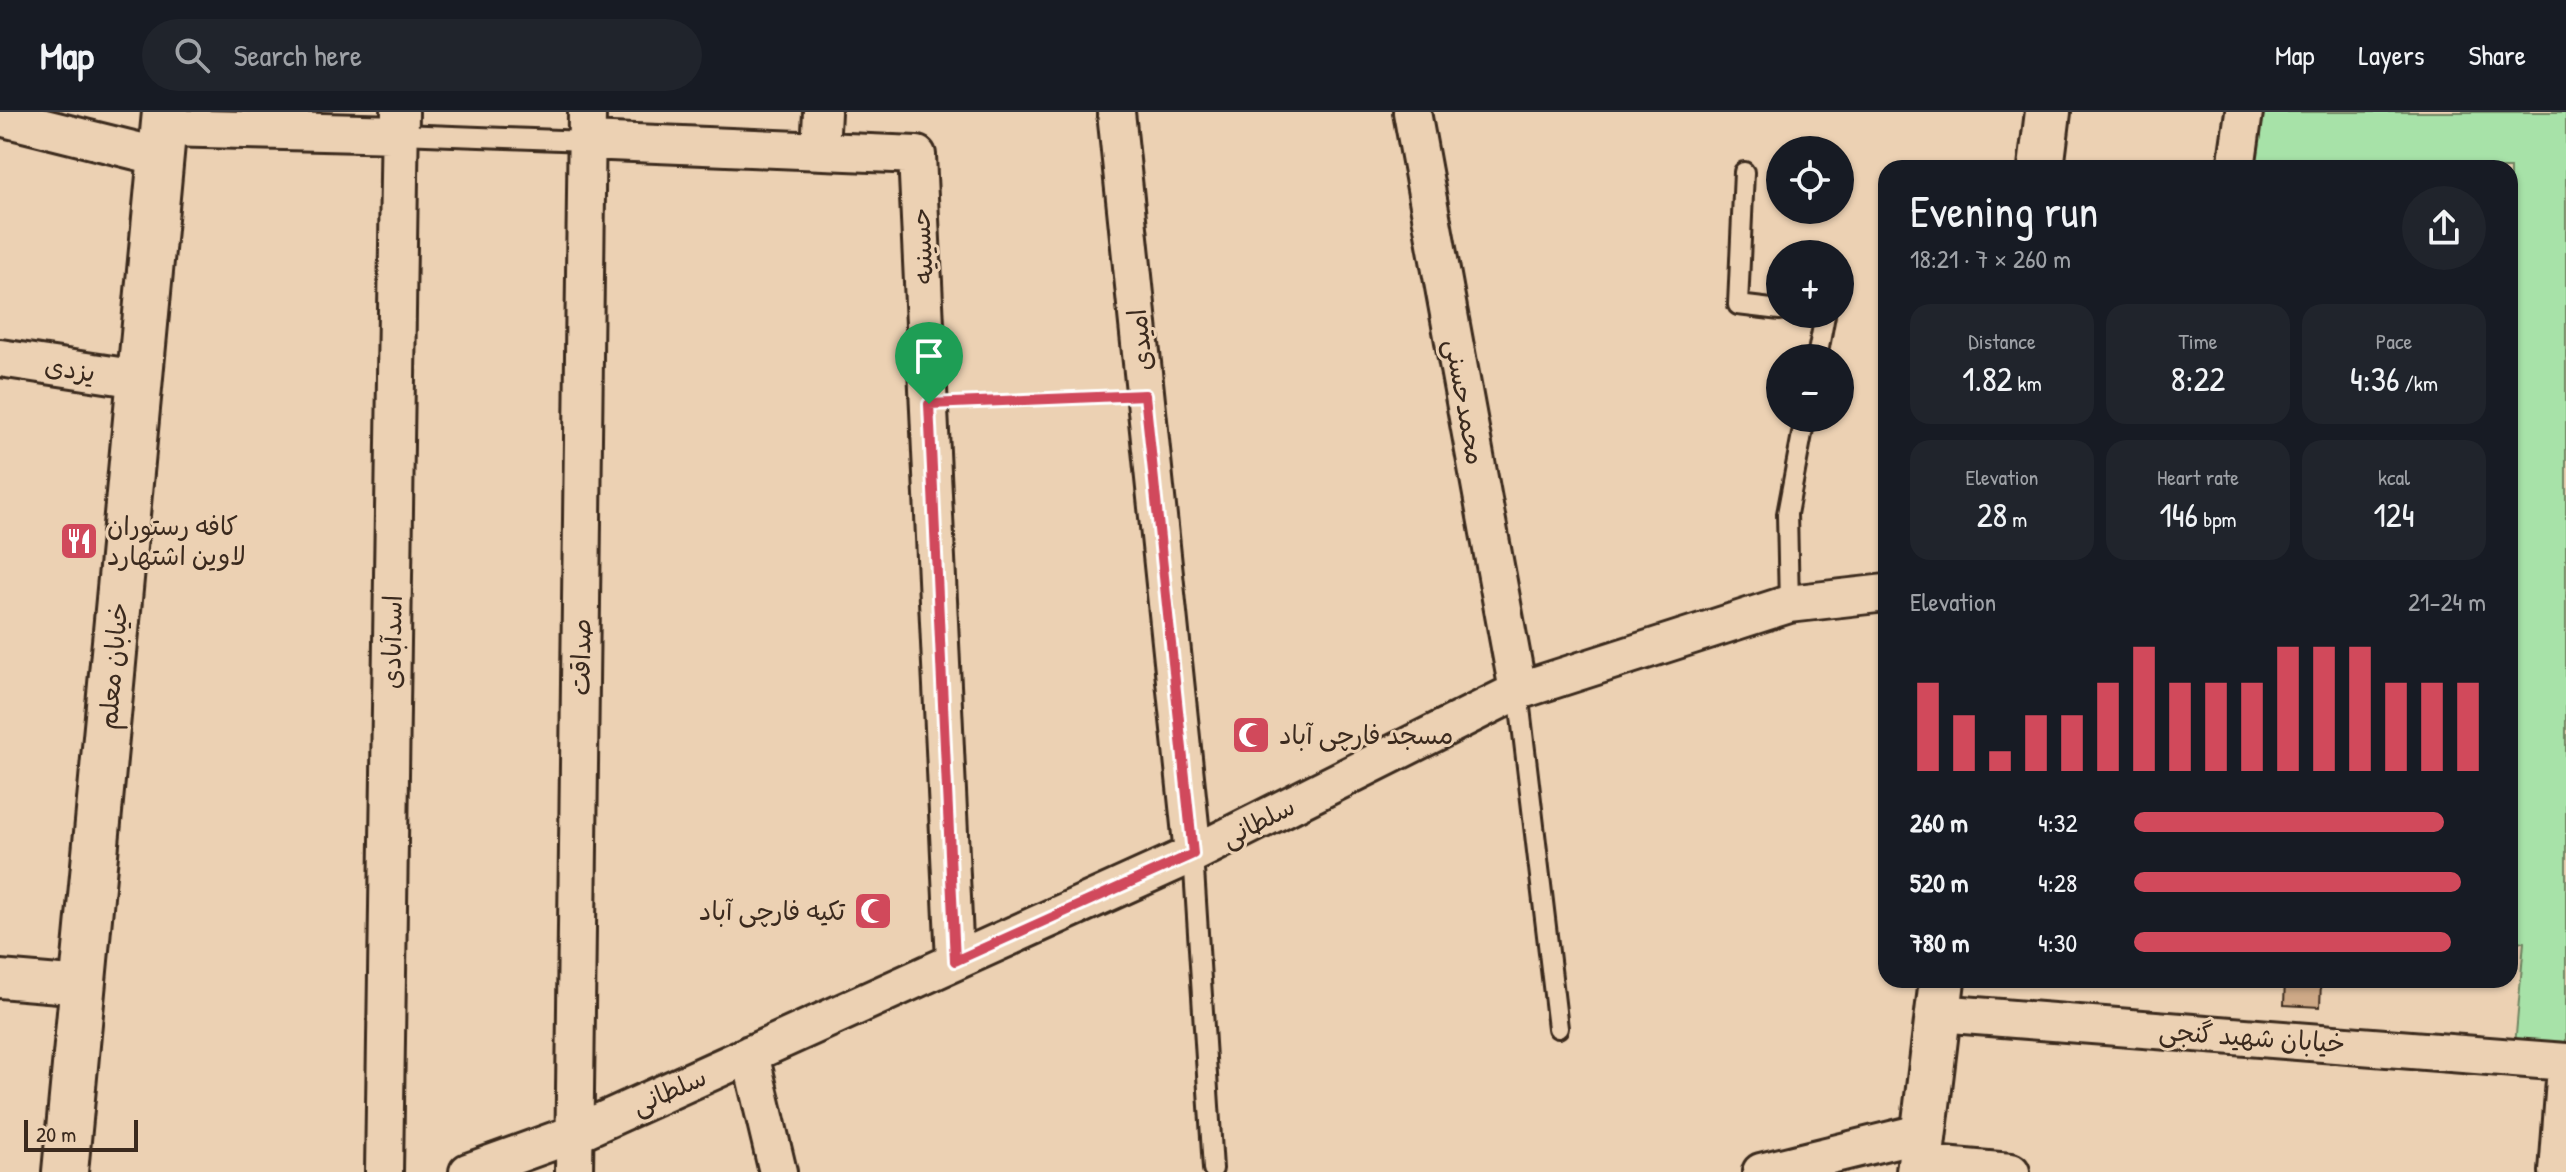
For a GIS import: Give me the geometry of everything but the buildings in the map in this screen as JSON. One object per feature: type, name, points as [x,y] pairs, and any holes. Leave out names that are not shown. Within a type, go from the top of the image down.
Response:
[{"type":"main road","points":[[2042,160],[2048,112]]},
{"type":"main road","name":"خیابان معلم","points":[[65,1172],[163,132]]},
{"type":"main road","points":[[1921,1156],[1940,996]]},
{"type":"street","points":[[587,127],[820,150],[822,112]]},
{"type":"street","name":"امیدی","points":[[1116,112],[1193,854]]},
{"type":"street","name":"محمدحسنی","points":[[1412,112],[1518,691]]},
{"type":"street","points":[[2237,160],[2244,112]]},
{"type":"street","points":[[0,117],[163,132],[400,123]]},
{"type":"street","name":"اسدآبادی","points":[[384,1172],[400,123]]},
{"type":"street","name":"صداقت","points":[[574,1172],[587,127]]},
{"type":"street","name":"حسینیه","points":[[820,150],[917,155],[955,961]]},
{"type":"street","name":"یزدی","points":[[0,358],[139,379]]},
{"type":"street","name":"سلطانی","points":[[468,1172],[576,1133],[1193,854],[1518,691],[1789,604],[1878,594]]},
{"type":"street","points":[[0,979],[83,986]]},
{"type":"street","name":"خیابان شهید گنجی","points":[[1940,996],[2566,1065]]},
{"type":"street","points":[[750,1054],[778,1172]]},
{"type":"street","points":[[2558,1172],[2566,1065]]},
{"type":"street","points":[[1761,1172],[1921,1156],[2011,1172]]},
{"type":"lane","points":[[400,123],[587,127]]},
{"type":"lane","points":[[1744,172],[1738,305],[1766,308]]},
{"type":"lane","points":[[1789,604],[1787,514],[1802,432]]},
{"type":"lane","points":[[1518,691],[1558,1028]]},
{"type":"lane","points":[[1193,854],[1213,1169]]},
{"type":"path","points":[[929,404],[1145,395]]},
{"type":"green space","points":[[2264,112],[2566,112],[2566,1058],[2514,1058],[2524,942],[2518,941],[2518,160],[2256,160]]},
{"type":"place","name":"کافه رستوران لاوین اشتهارد","points":[[79,541]]},
{"type":"place","name":"مسجد فارچی آباد","points":[[1251,735]]},
{"type":"place","name":"تکیه فارچی آباد","points":[[873,911]]},
{"type":"route","points":[[1145,395],[1193,854],[955,961],[929,404],[1145,395]]}]
